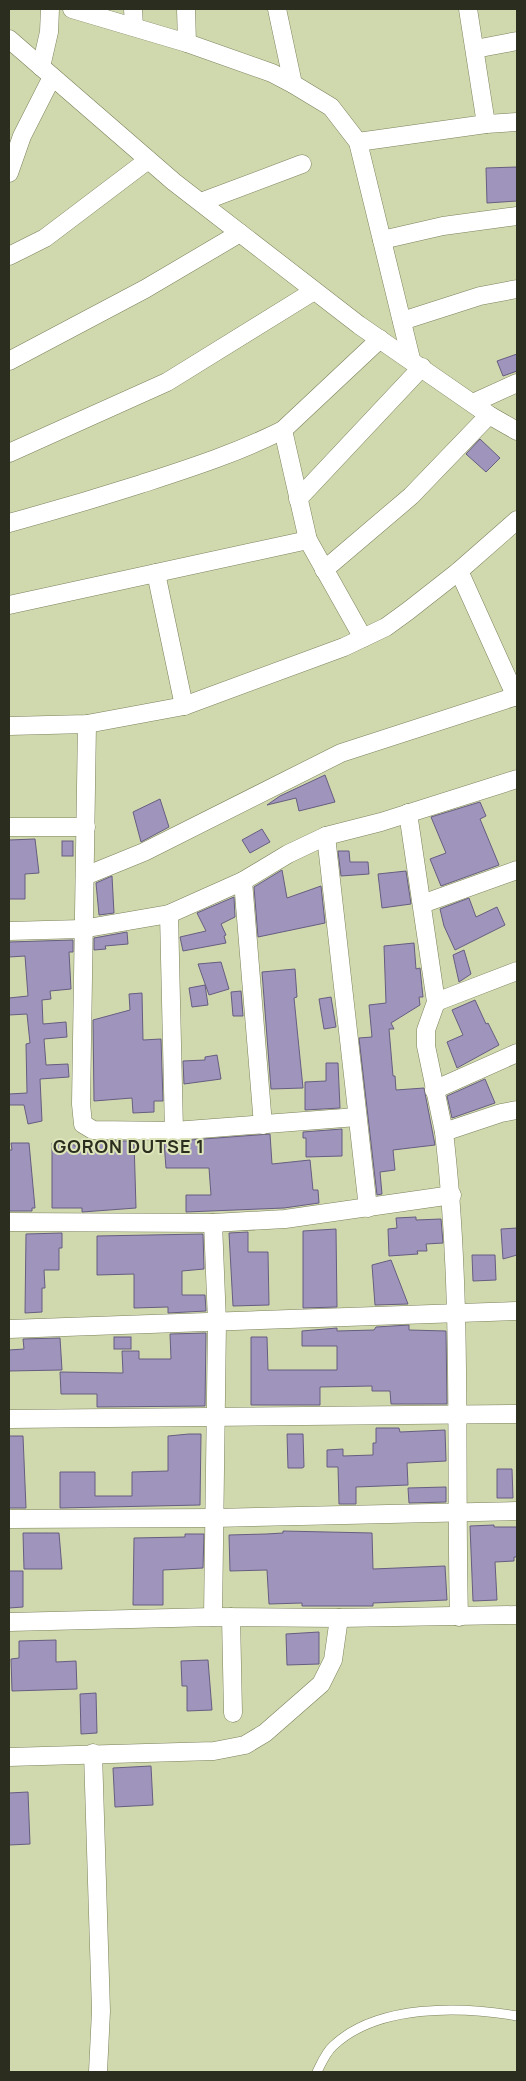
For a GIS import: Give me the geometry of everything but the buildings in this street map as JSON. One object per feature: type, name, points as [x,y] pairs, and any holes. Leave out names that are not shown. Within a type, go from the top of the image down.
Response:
[{"type":"street","points":[[9,173],[15,137],[46,72],[50,9]]},
{"type":"street","points":[[72,9],[187,43],[293,84],[332,107],[358,142],[402,321],[417,363]]},
{"type":"street","points":[[133,9],[134,27]]},
{"type":"street","points":[[186,9],[187,43]]},
{"type":"street","points":[[277,9],[293,84]]},
{"type":"street","points":[[468,9],[486,124]]},
{"type":"street","points":[[9,39],[148,160],[314,291],[472,403],[517,431]]},
{"type":"street","points":[[475,49],[517,42]]},
{"type":"street","points":[[358,142],[486,124],[517,122]]},
{"type":"street","points":[[9,256],[45,238],[148,160]]},
{"type":"street","points":[[201,202],[302,164]]},
{"type":"street","points":[[382,240],[443,226],[517,216]]},
{"type":"street","points":[[9,361],[145,289],[240,233]]},
{"type":"street","points":[[402,321],[480,296],[517,289]]},
{"type":"street","points":[[9,453],[167,382],[314,291]]},
{"type":"street","points":[[9,523],[55,511],[228,456],[283,430],[380,339]]},
{"type":"street","points":[[298,499],[417,363]]},
{"type":"street","points":[[472,403],[517,383]]},
{"type":"street","points":[[324,570],[418,489],[490,415]]},
{"type":"street","points":[[283,430],[308,540],[363,638]]},
{"type":"street","points":[[9,726],[87,724],[184,706],[344,647],[386,627],[460,570],[517,520]]},
{"type":"street","points":[[9,605],[308,540]]},
{"type":"street","points":[[85,876],[144,852],[341,754],[517,697],[460,570]]},
{"type":"street","points":[[156,573],[184,706]]},
{"type":"street","points":[[87,724],[85,876],[82,929],[81,1104],[83,1124],[93,1130],[174,1131],[262,1126],[357,1117]]},
{"type":"street","points":[[9,931],[82,929],[168,914],[242,881],[288,854],[326,836],[517,779]]},
{"type":"street","points":[[408,813],[436,1002],[426,1030],[426,1046],[444,1132],[452,1194],[458,1312],[456,1511],[459,1617]]},
{"type":"street","points":[[9,827],[86,827]]},
{"type":"street","points":[[326,836],[368,1208]]},
{"type":"street","points":[[422,904],[517,870]]},
{"type":"street","points":[[242,881],[262,1126]]},
{"type":"street","points":[[168,914],[174,1131]]},
{"type":"street","points":[[436,1002],[517,971]]},
{"type":"street","points":[[434,1090],[517,1053]]},
{"type":"street","points":[[444,1132],[517,1110]]},
{"type":"street","points":[[9,1222],[213,1223],[285,1219],[452,1194]]},
{"type":"street","points":[[213,1223],[217,1322],[213,1617]]},
{"type":"street","points":[[9,1328],[517,1311]]},
{"type":"street","points":[[9,1419],[517,1414]]},
{"type":"street","points":[[9,1519],[215,1518],[517,1511]]},
{"type":"street","points":[[9,1622],[213,1617],[339,1618],[517,1615]]},
{"type":"street","points":[[230,1617],[233,1713]]},
{"type":"street","points":[[9,1757],[93,1753],[214,1752],[245,1745],[265,1733],[321,1684],[333,1660],[339,1618]]},
{"type":"street","points":[[93,1753],[101,2011],[98,2072]]},
{"type":"lane","points":[[316,2072],[331,2047],[359,2026],[397,2016],[444,2009],[491,2011],[517,2016]]},
{"type":"district","name":"GORON DUTSE 1","points":[[129,1146]]}]
